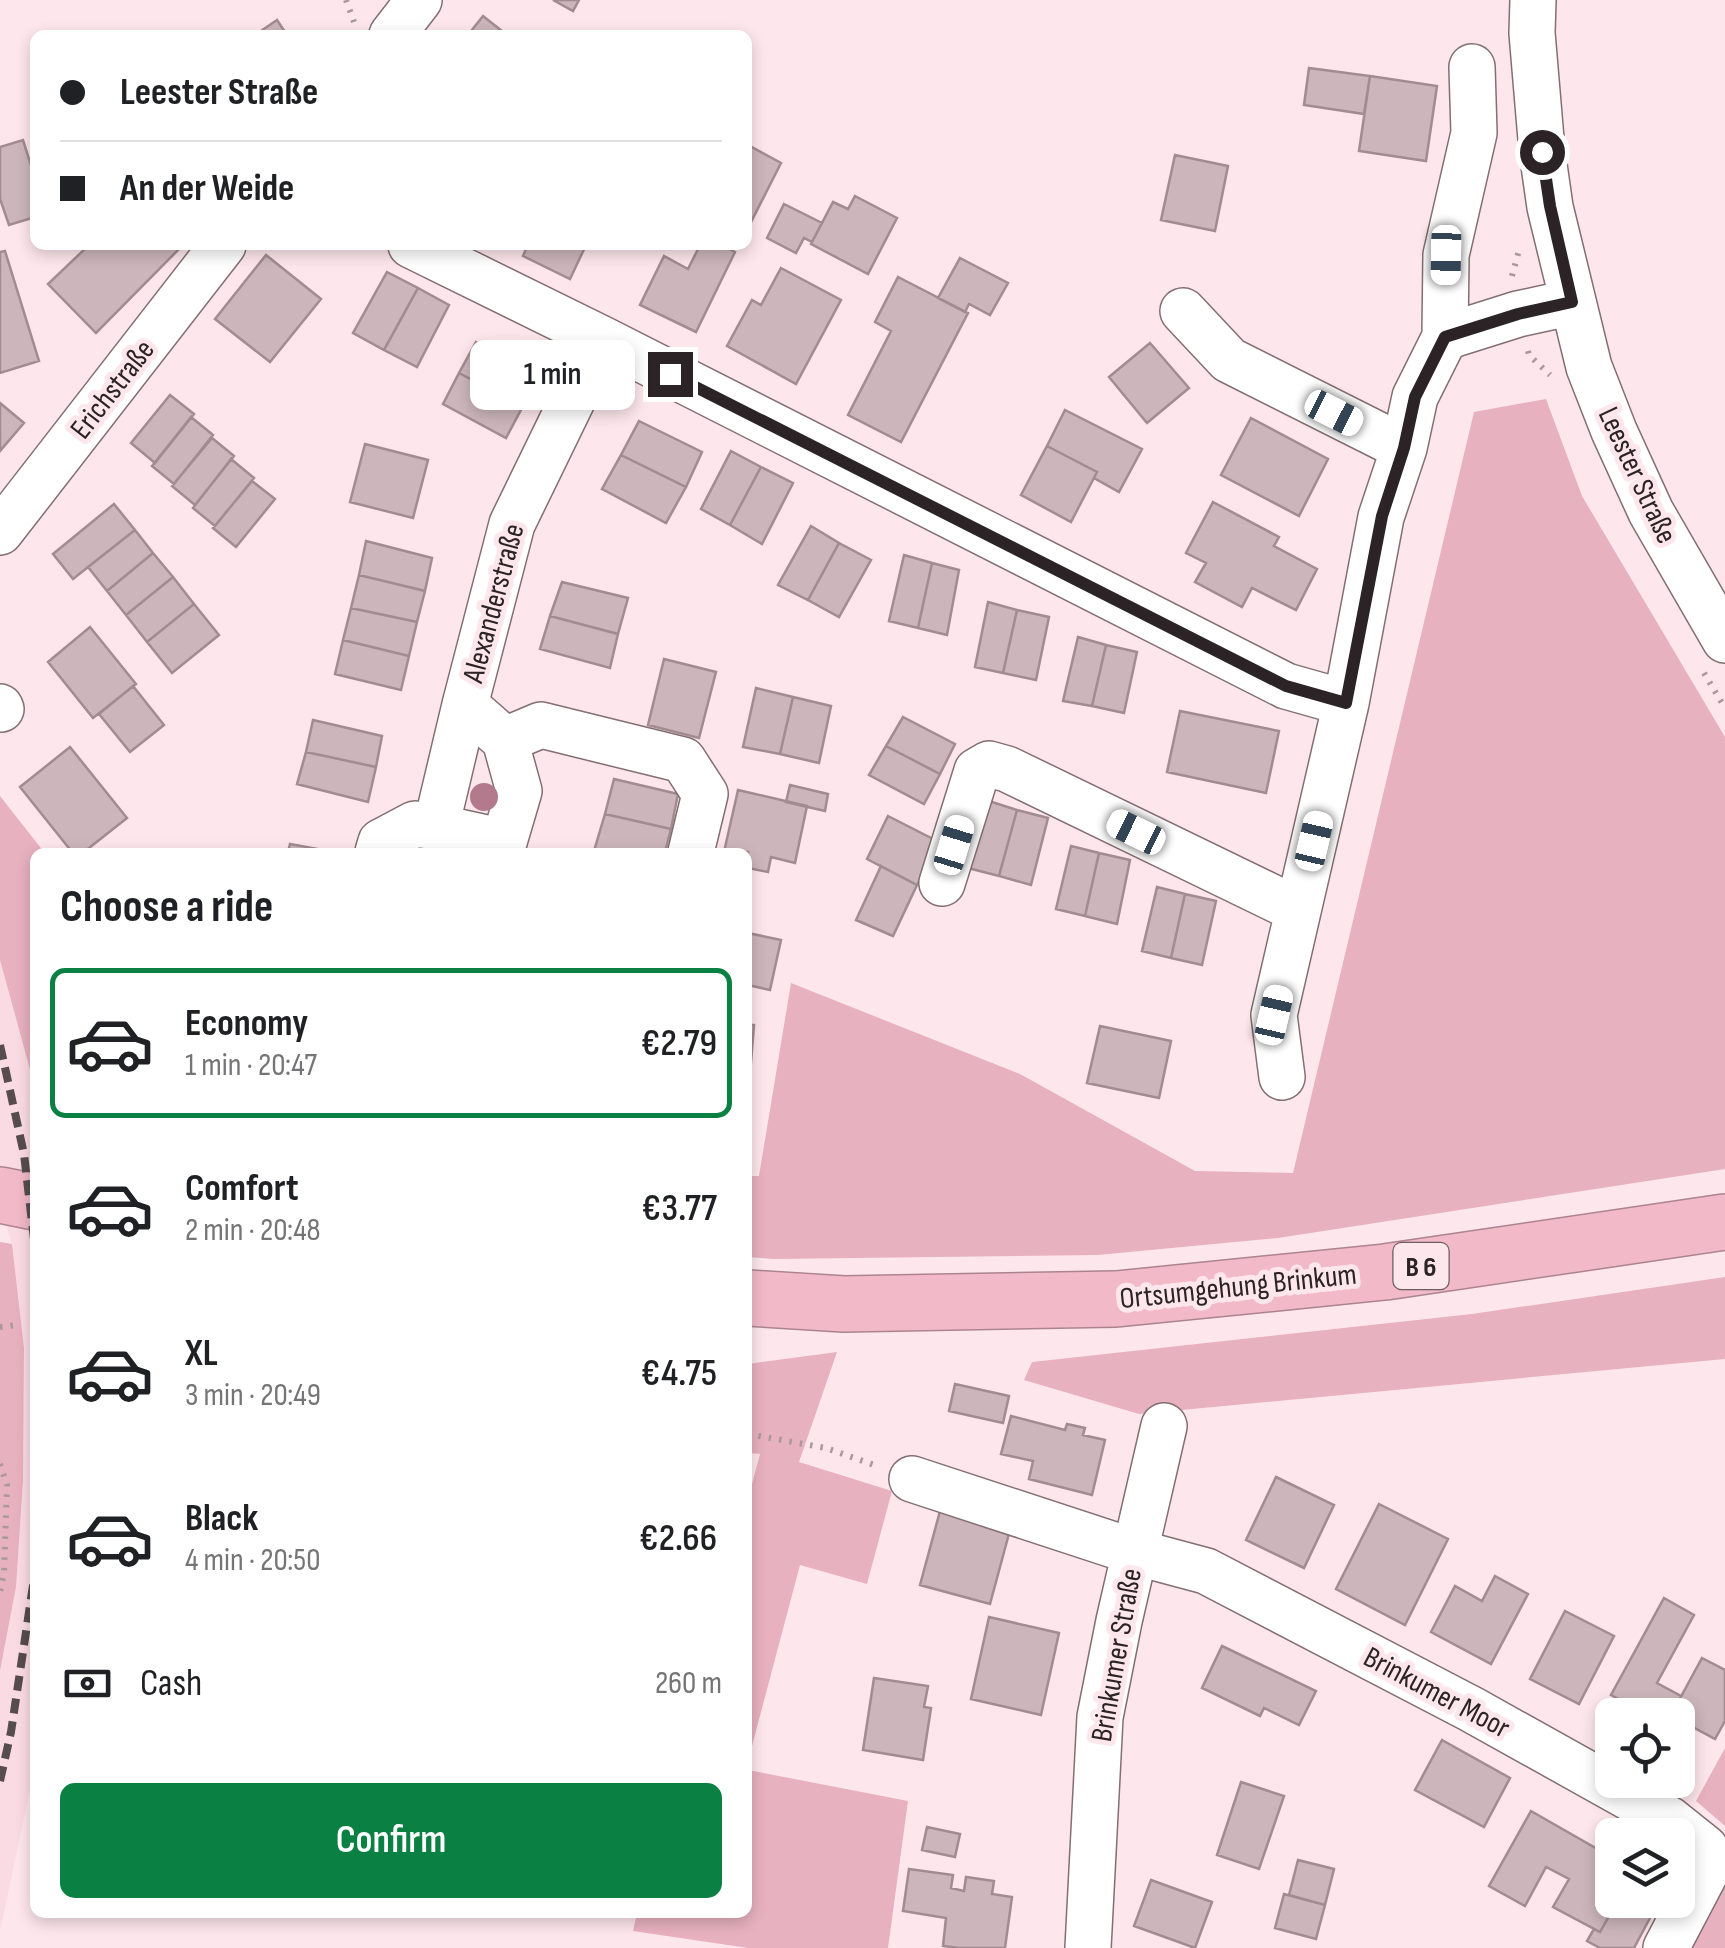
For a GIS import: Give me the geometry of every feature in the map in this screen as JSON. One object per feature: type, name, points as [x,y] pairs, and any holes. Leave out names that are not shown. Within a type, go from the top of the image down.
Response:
[{"type":"highway","points":[[0,1195],[30,1201]]},
{"type":"highway","name":"Ortsumgehung Brinkum","points":[[752,1298],[844,1304],[1116,1299],[1385,1272],[1725,1222]]},
{"type":"street","points":[[396,30],[419,0]]},
{"type":"street","name":"Leester Straße","points":[[1533,0],[1532,32],[1550,206],[1589,368],[1651,512],[1725,640]]},
{"type":"street","points":[[1282,1078],[1274,1015],[1346,703],[1382,516],[1404,448],[1415,397],[1445,337],[1446,255],[1474,133],[1472,67]]},
{"type":"street","name":"Erichstraße","points":[[0,532],[219,250]]},
{"type":"street","points":[[421,250],[1286,686],[1346,703]]},
{"type":"street","points":[[1445,337],[1572,302]]},
{"type":"street","points":[[1184,311],[1229,360],[1404,448]]},
{"type":"street","name":"Alexanderstraße","points":[[436,827],[512,524],[602,339]]},
{"type":"street","name":"Alexanderstraße","points":[[465,705],[505,740]]},
{"type":"street","points":[[379,848],[380,842],[415,824],[504,842],[519,792],[505,740],[541,726],[683,760],[705,794],[692,848]]},
{"type":"street","points":[[942,882],[976,771],[989,764],[1008,769],[1298,910]]},
{"type":"street","name":"Brinkumer Straße","points":[[1088,1948],[1100,1717],[1164,1426]]},
{"type":"street","name":"Brinkumer Moor","points":[[912,1479],[1135,1552],[1206,1571],[1670,1820],[1705,1848],[1709,1866],[1666,1948]]},
{"type":"path","points":[[0,1327],[18,1325]]},
{"type":"path","points":[[752,1435],[826,1448],[912,1479]]},
{"type":"path","points":[[0,1464],[7,1486],[0,1592]]},
{"type":"shaded area","points":[[1546,399],[1582,496],[1725,737],[1725,1169],[1278,1238],[1098,1255],[752,1257],[752,1176],[759,1176],[791,983],[1020,1074],[1195,1171],[1293,1173],[1474,412]]},
{"type":"shaded area","points":[[0,796],[41,848],[30,848],[30,1070],[0,960]]},
{"type":"shaded area","points":[[0,960],[30,1070],[30,1790],[0,1931],[0,1672],[16,1587],[23,1481],[24,1348],[12,1244],[0,1206]]},
{"type":"shaded area","points":[[0,1242],[12,1244],[24,1348],[23,1481],[16,1587],[0,1671]]},
{"type":"shaded area","points":[[1725,1277],[1725,1359],[1139,1414],[1024,1380],[1032,1362],[1472,1314]]},
{"type":"shaded area","points":[[837,1352],[799,1462],[892,1491],[867,1584],[800,1565],[752,1746],[752,1484],[760,1454],[752,1453],[752,1363]]},
{"type":"shaded area","points":[[1725,1748],[1725,1826],[1696,1801]]},
{"type":"shaded area","points":[[752,1771],[908,1801],[888,1948],[748,1948],[633,1931],[636,1918],[752,1918]]},
{"type":"shaded area","points":[[1725,1883],[1725,1948],[1689,1948]]},
{"type":"building","points":[[553,0],[579,0],[573,11]]},
{"type":"building","points":[[483,16],[501,30],[472,30]]},
{"type":"building","points":[[277,20],[284,30],[262,30]]},
{"type":"building","points":[[1309,68],[1370,76],[1364,114],[1304,105]]},
{"type":"building","points":[[1370,76],[1437,86],[1426,161],[1359,151]]},
{"type":"building","points":[[23,140],[30,162],[30,219],[9,225],[0,199],[0,147]]},
{"type":"building","points":[[752,147],[781,163],[752,220]]},
{"type":"building","points":[[1175,155],[1228,166],[1215,231],[1161,220]]},
{"type":"building","points":[[855,196],[897,218],[868,274],[811,244],[833,202],[848,209]]},
{"type":"building","points":[[784,204],[822,223],[812,242],[804,238],[796,253],[767,238]]},
{"type":"building","points":[[84,250],[178,250],[96,333],[48,284]]},
{"type":"building","points":[[526,250],[584,250],[570,279],[523,256]]},
{"type":"building","points":[[698,250],[735,252],[696,332],[640,305],[664,256],[688,269]]},
{"type":"building","points":[[5,251],[39,361],[0,373],[0,252]]},
{"type":"building","points":[[266,255],[321,299],[270,362],[215,319]]},
{"type":"building","points":[[960,258],[1008,283],[990,315],[969,304],[965,312],[938,298]]},
{"type":"building","points":[[781,268],[841,300],[796,384],[727,346],[752,300],[761,305]]},
{"type":"building","points":[[387,272],[418,288],[384,350],[353,333]]},
{"type":"building","points":[[898,277],[968,313],[901,442],[848,415],[891,331],[875,322]]},
{"type":"building","points":[[418,288],[449,305],[417,367],[384,350]]},
{"type":"building","points":[[476,342],[539,376],[523,406],[459,373]]},
{"type":"building","points":[[1150,343],[1189,388],[1147,423],[1109,377]]},
{"type":"building","points":[[459,373],[523,406],[506,438],[443,404]]},
{"type":"building","points":[[170,395],[194,414],[155,463],[131,443]]},
{"type":"building","points":[[0,403],[24,423],[0,451]]},
{"type":"building","points":[[1065,410],[1142,449],[1119,492],[1094,478],[1097,472],[1047,446]]},
{"type":"building","points":[[191,417],[213,435],[174,484],[152,466]]},
{"type":"building","points":[[1251,418],[1328,459],[1299,516],[1221,475]]},
{"type":"building","points":[[639,421],[702,452],[686,487],[621,455]]},
{"type":"building","points":[[212,438],[234,456],[195,505],[172,486]]},
{"type":"building","points":[[365,444],[428,460],[413,518],[350,502]]},
{"type":"building","points":[[1047,446],[1097,472],[1071,522],[1021,495]]},
{"type":"building","points":[[731,451],[761,467],[730,525],[701,509]]},
{"type":"building","points":[[621,455],[686,487],[666,523],[602,489]]},
{"type":"building","points":[[231,459],[254,478],[215,526],[193,508]]},
{"type":"building","points":[[761,467],[793,483],[762,544],[730,525]]},
{"type":"building","points":[[252,481],[275,499],[236,547],[213,528]]},
{"type":"building","points":[[1213,502],[1279,537],[1274,546],[1317,569],[1296,610],[1252,588],[1242,607],[1195,582],[1206,563],[1186,553]]},
{"type":"building","points":[[114,504],[135,530],[73,579],[53,554]]},
{"type":"building","points":[[811,526],[839,543],[808,600],[778,585]]},
{"type":"building","points":[[135,530],[153,553],[107,591],[88,567]]},
{"type":"building","points":[[366,541],[432,558],[425,591],[359,575]]},
{"type":"building","points":[[839,543],[871,560],[839,617],[808,600]]},
{"type":"building","points":[[153,553],[173,577],[126,615],[107,591]]},
{"type":"building","points":[[904,555],[932,563],[918,628],[889,621]]},
{"type":"building","points":[[932,563],[959,570],[947,635],[918,628]]},
{"type":"building","points":[[359,575],[425,591],[417,622],[351,608]]},
{"type":"building","points":[[173,577],[194,604],[147,642],[126,615]]},
{"type":"building","points":[[562,582],[628,598],[618,634],[550,616]]},
{"type":"building","points":[[988,602],[1017,610],[1003,673],[975,667]]},
{"type":"building","points":[[194,604],[219,635],[172,673],[147,642]]},
{"type":"building","points":[[351,608],[417,622],[409,656],[343,640]]},
{"type":"building","points":[[1017,610],[1049,617],[1036,680],[1003,673]]},
{"type":"building","points":[[550,616],[618,634],[610,668],[540,649]]},
{"type":"building","points":[[90,627],[136,684],[93,718],[48,662]]},
{"type":"building","points":[[1078,637],[1106,645],[1092,706],[1063,701]]},
{"type":"building","points":[[343,640],[409,656],[401,690],[335,674]]},
{"type":"building","points":[[1106,645],[1137,652],[1124,713],[1092,706]]},
{"type":"building","points":[[664,659],[716,672],[699,738],[648,725]]},
{"type":"building","points":[[133,686],[164,725],[130,752],[99,714]]},
{"type":"building","points":[[756,688],[793,697],[780,754],[743,747]]},
{"type":"building","points":[[793,697],[831,706],[819,763],[780,754]]},
{"type":"building","points":[[1180,711],[1279,731],[1266,793],[1167,772]]},
{"type":"building","points":[[903,717],[955,744],[940,774],[886,746]]},
{"type":"building","points":[[313,720],[382,736],[376,767],[306,752]]},
{"type":"building","points":[[886,746],[940,774],[924,804],[869,775]]},
{"type":"building","points":[[70,747],[127,818],[89,848],[69,848],[20,787]]},
{"type":"building","points":[[306,752],[376,767],[368,802],[297,784]]},
{"type":"building","points":[[614,779],[678,794],[671,829],[605,814]]},
{"type":"building","points":[[790,785],[828,794],[825,811],[786,802]]},
{"type":"building","points":[[738,790],[807,806],[795,863],[771,857],[768,872],[752,869],[752,848],[725,848]]},
{"type":"building","points":[[989,801],[1017,810],[999,876],[968,868]]},
{"type":"building","points":[[1017,810],[1048,818],[1031,885],[999,876]]},
{"type":"building","points":[[605,814],[671,829],[666,848],[595,848]]},
{"type":"building","points":[[888,816],[939,842],[917,885],[867,859]]},
{"type":"building","points":[[1071,846],[1099,853],[1085,916],[1056,909]]},
{"type":"building","points":[[1099,853],[1130,860],[1117,924],[1085,916]]},
{"type":"building","points":[[881,866],[917,885],[893,936],[856,920]]},
{"type":"building","points":[[1157,887],[1185,894],[1171,958],[1142,951]]},
{"type":"building","points":[[1185,894],[1216,901],[1202,965],[1171,958]]},
{"type":"building","points":[[752,934],[781,940],[770,990],[752,986]]},
{"type":"building","points":[[1100,1026],[1171,1041],[1159,1098],[1087,1083]]},
{"type":"building","points":[[955,1384],[1009,1396],[1003,1423],[949,1411]]},
{"type":"building","points":[[1011,1416],[1065,1430],[1067,1424],[1085,1428],[1083,1435],[1105,1440],[1092,1495],[1029,1479],[1033,1461],[1001,1454]]},
{"type":"building","points":[[1276,1477],[1334,1505],[1304,1568],[1246,1540]]},
{"type":"building","points":[[1379,1504],[1448,1539],[1405,1625],[1336,1589]]},
{"type":"building","points":[[940,1511],[1010,1530],[990,1604],[920,1585]]},
{"type":"building","points":[[1495,1576],[1528,1594],[1491,1664],[1431,1632],[1455,1586],[1482,1601]]},
{"type":"building","points":[[1664,1598],[1694,1615],[1657,1683],[1680,1698],[1611,1695]]},
{"type":"building","points":[[1565,1611],[1614,1636],[1579,1704],[1530,1679]]},
{"type":"building","points":[[989,1617],[1059,1633],[1041,1715],[971,1699]]},
{"type":"building","points":[[1222,1646],[1316,1691],[1299,1725],[1264,1708],[1260,1716],[1202,1688]]},
{"type":"building","points":[[1702,1658],[1725,1670],[1725,1721],[1715,1739],[1695,1728],[1695,1698],[1680,1698]]},
{"type":"building","points":[[874,1678],[928,1686],[924,1707],[931,1708],[923,1760],[863,1750]]},
{"type":"building","points":[[1442,1740],[1510,1778],[1484,1827],[1415,1790]]},
{"type":"building","points":[[1241,1782],[1284,1796],[1259,1869],[1217,1855]]},
{"type":"building","points":[[1531,1811],[1595,1848],[1595,1918],[1608,1918],[1600,1932],[1553,1907],[1569,1879],[1546,1867],[1525,1906],[1489,1886]]},
{"type":"building","points":[[927,1827],[960,1834],[955,1857],[922,1850]]},
{"type":"building","points":[[1298,1860],[1334,1869],[1325,1905],[1289,1895]]},
{"type":"building","points":[[909,1869],[953,1875],[951,1888],[964,1891],[966,1877],[994,1881],[992,1894],[1012,1897],[1005,1948],[943,1946],[946,1918],[903,1911]]},
{"type":"building","points":[[1151,1880],[1212,1902],[1195,1948],[1134,1926]]},
{"type":"building","points":[[1284,1894],[1325,1905],[1316,1939],[1275,1928]]},
{"type":"building","points":[[1608,1918],[1650,1918],[1634,1948],[1600,1948],[1587,1941],[1594,1929],[1600,1932]]},
{"type":"railway","points":[[0,1045],[24,1154],[30,1205]]},
{"type":"railway","points":[[0,1781],[30,1605]]},
{"type":"route","points":[[670,374],[1286,686],[1346,703],[1382,516],[1404,448],[1415,397],[1445,337],[1572,302],[1542,152]]}]
